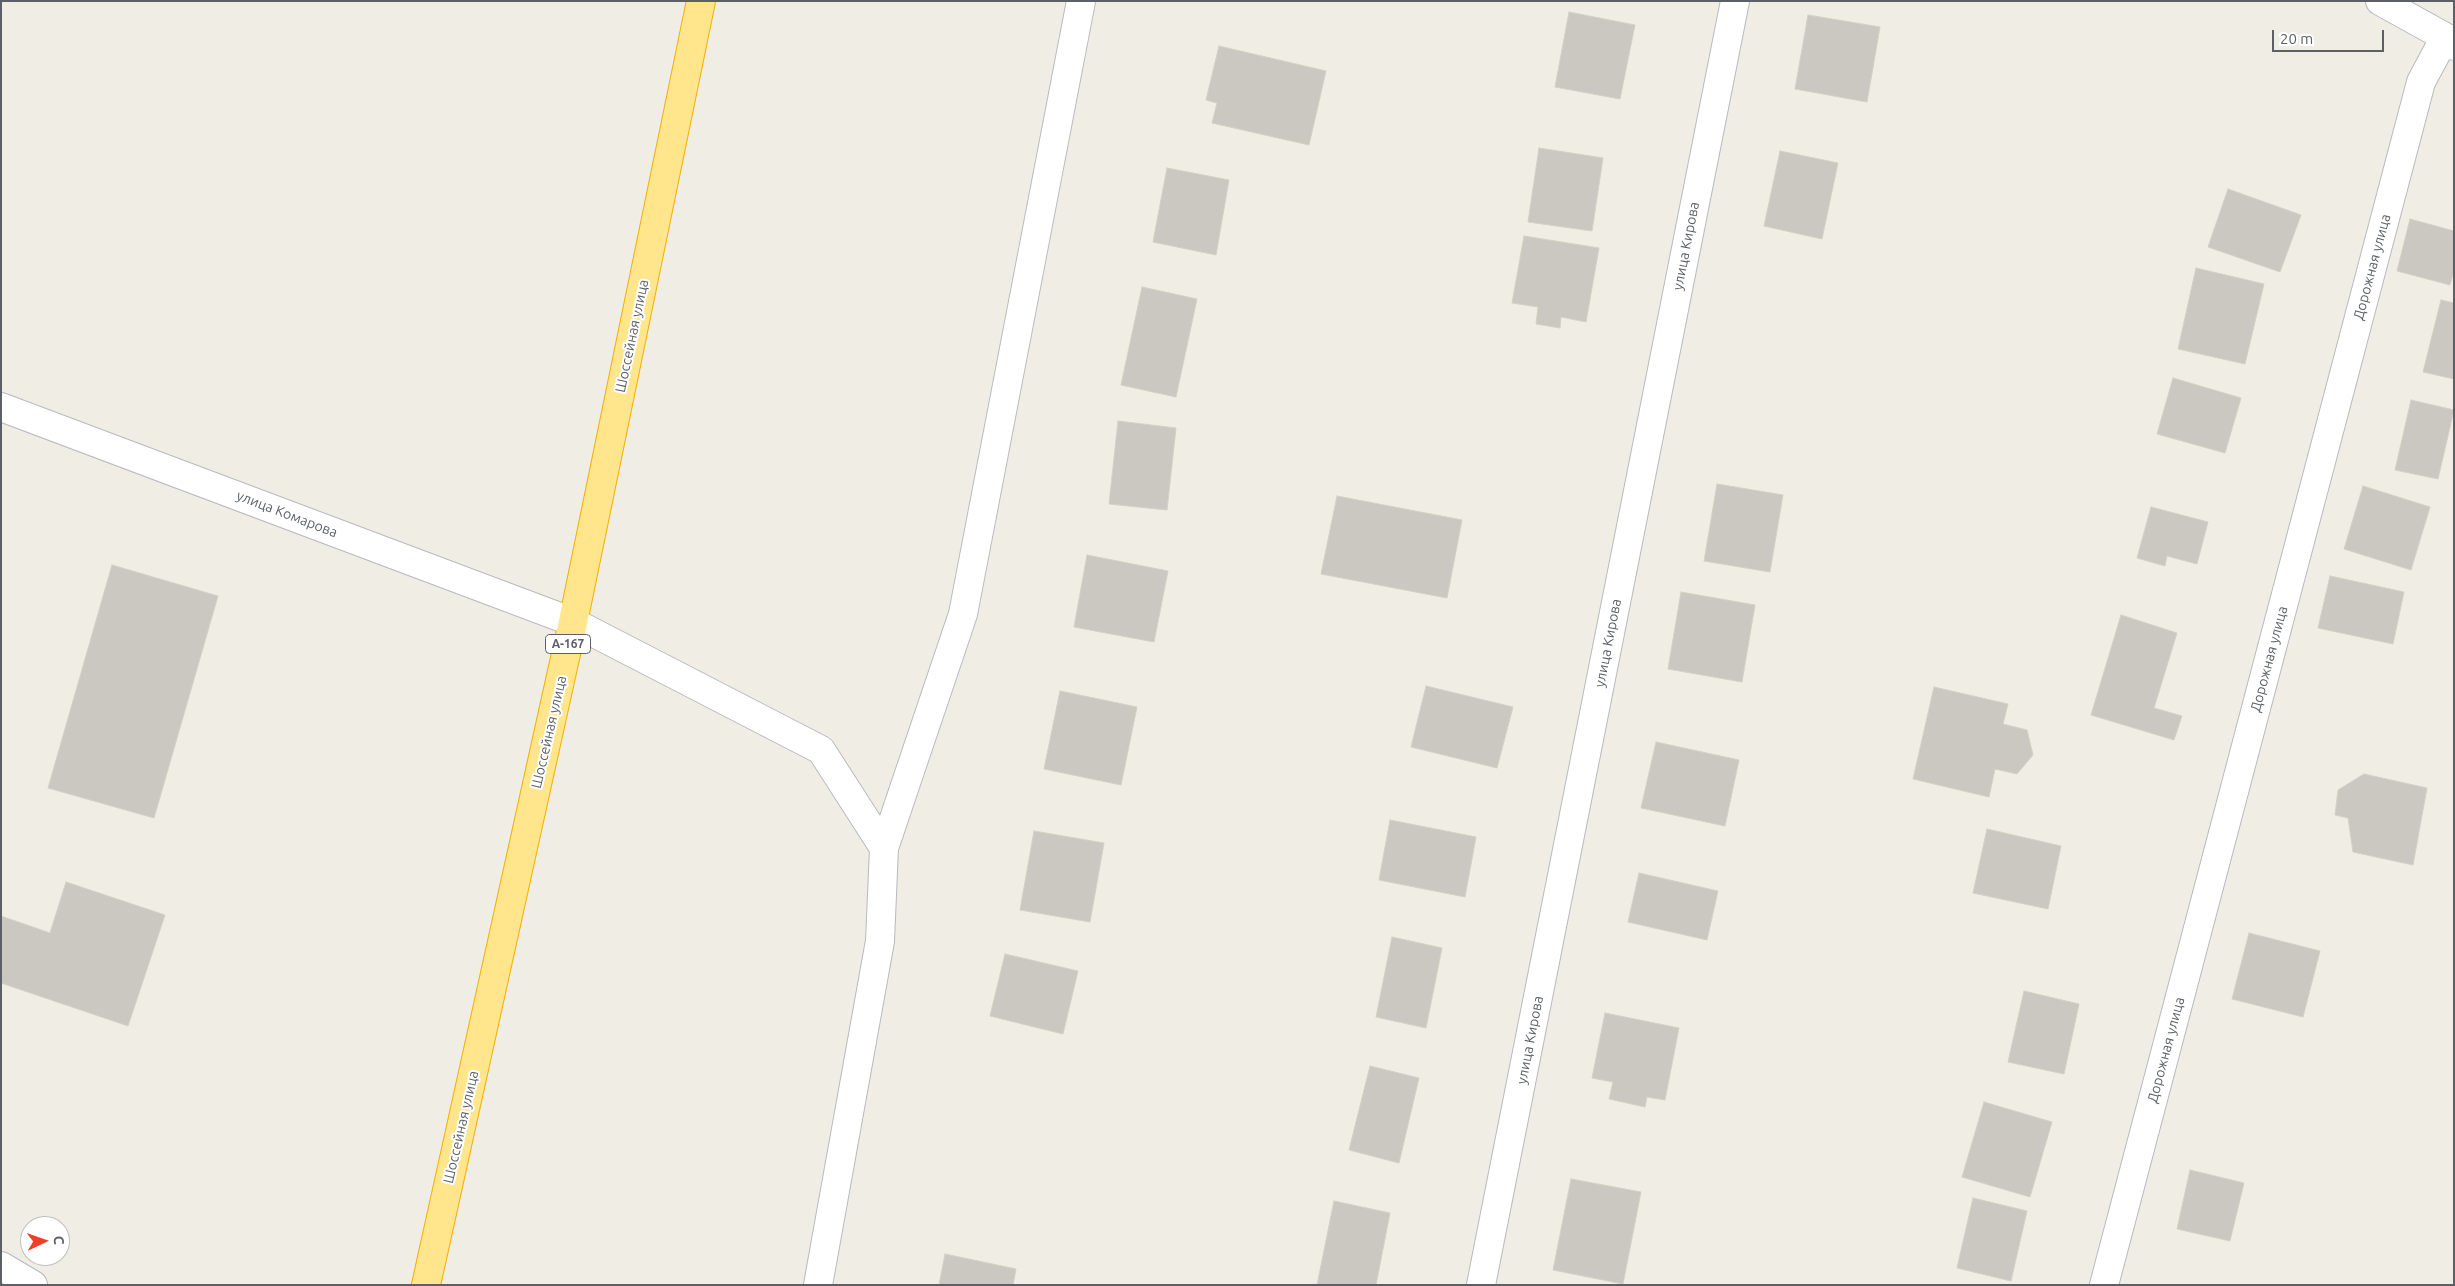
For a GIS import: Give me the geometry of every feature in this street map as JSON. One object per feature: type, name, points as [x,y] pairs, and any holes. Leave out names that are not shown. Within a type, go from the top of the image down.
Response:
[{"type":"highway","name":"Шоссейная улица","points":[[426,1285],[573,622],[701,1]]},
{"type":"street","points":[[818,1285],[880,941],[884,848],[962,614],[1081,1]]},
{"type":"street","name":"улица Кирова","points":[[1481,1285],[1735,1]]},
{"type":"street","points":[[2380,1],[2450,41]]},
{"type":"street","name":"Дорожная улица","points":[[2104,1285],[2421,82],[2450,41]]},
{"type":"street","name":"улица Комарова","points":[[1,407],[573,622],[820,750],[884,848]]},
{"type":"street","points":[[1,1266],[33,1285]]},
{"type":"building","points":[[1569,12],[1635,25],[1620,99],[1555,87]]},
{"type":"building","points":[[1808,15],[1880,27],[1867,102],[1795,89]]},
{"type":"building","points":[[1219,46],[1326,71],[1309,145],[1212,123],[1217,103],[1206,100]]},
{"type":"building","points":[[1539,148],[1603,158],[1592,231],[1528,222]]},
{"type":"building","points":[[1780,151],[1838,163],[1822,239],[1764,226]]},
{"type":"building","points":[[1167,168],[1229,180],[1216,255],[1153,242]]},
{"type":"building","points":[[2228,189],[2301,215],[2280,272],[2208,247]]},
{"type":"building","points":[[2410,219],[2454,231],[2454,271],[2450,285],[2397,271]]},
{"type":"building","points":[[1524,236],[1599,248],[1586,322],[1561,317],[1560,328],[1536,324],[1538,307],[1512,303]]},
{"type":"building","points":[[2196,268],[2264,284],[2245,364],[2178,349]]},
{"type":"building","points":[[1142,287],[1197,299],[1176,397],[1121,385]]},
{"type":"building","points":[[2441,300],[2454,303],[2454,379],[2423,372]]},
{"type":"building","points":[[2173,378],[2241,398],[2225,453],[2157,434]]},
{"type":"building","points":[[2411,400],[2454,410],[2438,479],[2395,470]]},
{"type":"building","points":[[1118,421],[1176,428],[1167,510],[1109,504]]},
{"type":"building","points":[[1717,484],[1783,495],[1770,572],[1704,561]]},
{"type":"building","points":[[2363,486],[2430,507],[2411,570],[2344,549]]},
{"type":"building","points":[[1337,496],[1462,520],[1447,598],[1321,574]]},
{"type":"building","points":[[2151,507],[2208,522],[2197,564],[2167,556],[2165,566],[2137,558]]},
{"type":"building","points":[[1087,555],[1168,571],[1154,642],[1074,627]]},
{"type":"building","points":[[112,565],[218,596],[154,818],[48,788]]},
{"type":"building","points":[[2330,576],[2404,592],[2393,644],[2318,628]]},
{"type":"building","points":[[1681,592],[1755,605],[1742,682],[1668,669]]},
{"type":"building","points":[[2121,615],[2177,633],[2154,708],[2182,716],[2174,740],[2091,715]]},
{"type":"building","points":[[1426,686],[1513,707],[1497,768],[1411,747]]},
{"type":"building","points":[[1934,687],[2008,704],[2003,724],[2027,730],[2033,755],[2017,774],[1995,769],[1989,797],[1913,779]]},
{"type":"building","points":[[1060,691],[1137,707],[1121,785],[1044,769]]},
{"type":"building","points":[[1656,742],[1739,760],[1725,826],[1641,808]]},
{"type":"building","points":[[2364,774],[2427,788],[2413,865],[2353,852],[2348,818],[2335,815],[2338,790]]},
{"type":"building","points":[[1390,820],[1476,837],[1465,897],[1379,880]]},
{"type":"building","points":[[1987,829],[2061,846],[2048,909],[1973,893]]},
{"type":"building","points":[[1034,831],[1104,843],[1090,922],[1020,910]]},
{"type":"building","points":[[1639,873],[1718,891],[1707,940],[1628,922]]},
{"type":"building","points":[[66,882],[165,915],[128,1026],[1,983],[1,916],[50,933]]},
{"type":"building","points":[[2249,933],[2320,951],[2303,1017],[2232,999]]},
{"type":"building","points":[[1392,937],[1442,948],[1426,1028],[1376,1017]]},
{"type":"building","points":[[1005,954],[1078,971],[1063,1034],[990,1016]]},
{"type":"building","points":[[2024,991],[2079,1004],[2064,1074],[2008,1062]]},
{"type":"building","points":[[1605,1013],[1679,1028],[1665,1100],[1647,1097],[1645,1107],[1609,1099],[1613,1082],[1592,1078]]},
{"type":"building","points":[[1370,1066],[1419,1078],[1399,1163],[1349,1150]]},
{"type":"building","points":[[1984,1102],[2052,1122],[2030,1197],[1962,1177]]},
{"type":"building","points":[[2190,1170],[2244,1183],[2230,1241],[2177,1229]]},
{"type":"building","points":[[1571,1179],[1641,1192],[1623,1284],[1553,1270]]},
{"type":"building","points":[[1973,1198],[2027,1211],[2011,1281],[1957,1268]]},
{"type":"building","points":[[1334,1201],[1390,1213],[1376,1285],[1317,1285]]},
{"type":"building","points":[[945,1254],[1016,1269],[1013,1285],[939,1285]]}]
